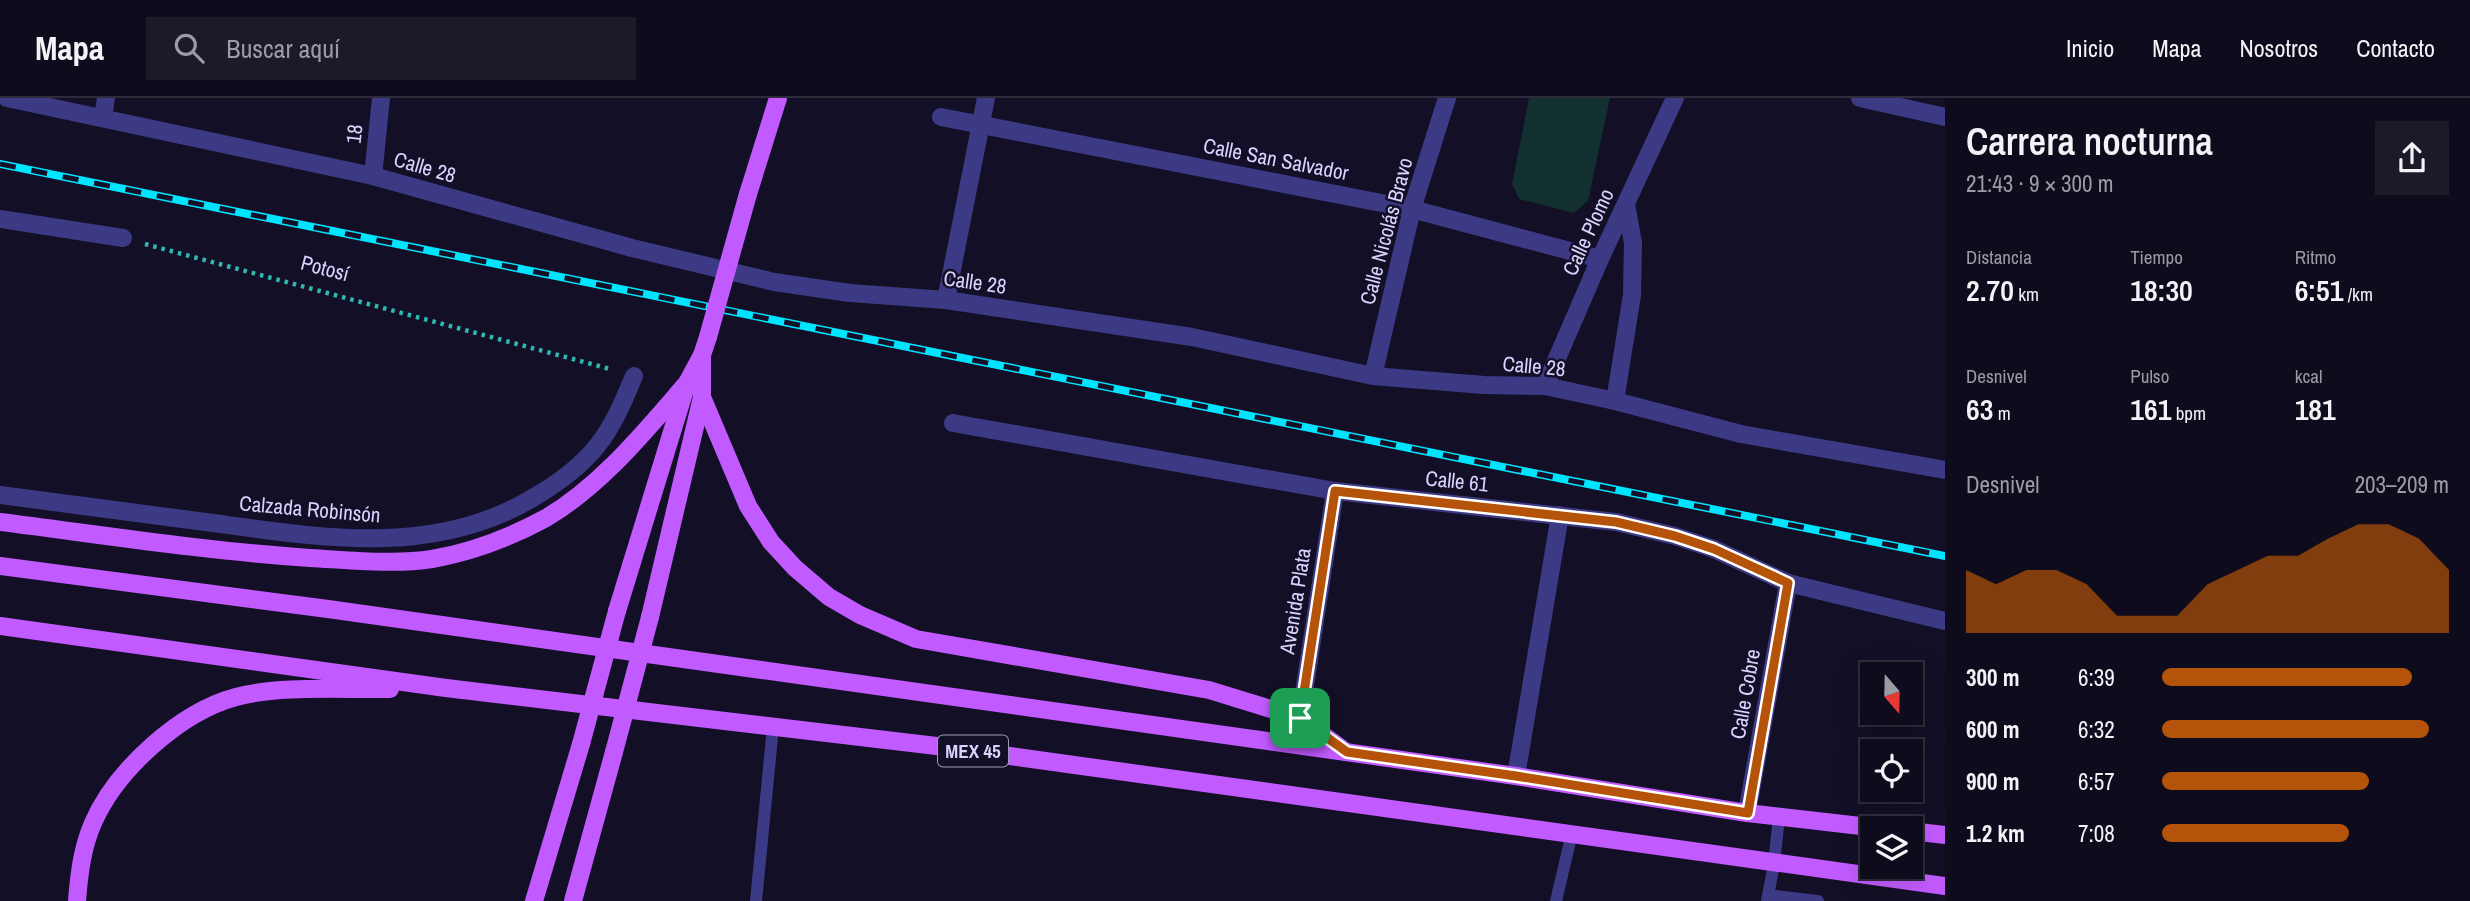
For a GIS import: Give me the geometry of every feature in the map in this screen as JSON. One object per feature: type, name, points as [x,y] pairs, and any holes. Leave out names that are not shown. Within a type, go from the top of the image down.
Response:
[{"type":"main road","points":[[534,901],[617,611],[687,383],[708,337],[778,98]]},
{"type":"main road","points":[[573,901],[650,617],[702,397],[702,355]]},
{"type":"main road","points":[[0,522],[248,554],[364,562],[430,559],[498,540],[546,517],[577,496],[613,464],[687,383]]},
{"type":"main road","points":[[702,397],[748,506],[771,542],[795,568],[829,597],[860,615],[916,639],[1209,690],[1300,718],[1347,752]]},
{"type":"main road","name":"MEX 45","points":[[0,566],[328,609],[1516,776],[1748,813],[1860,826]]},
{"type":"main road","name":"MEX 45","points":[[0,626],[446,688],[959,749],[1945,886]]},
{"type":"main road","points":[[77,901],[79,871],[93,823],[118,781],[164,735],[198,711],[237,696],[272,692],[446,688]]},
{"type":"main road","points":[[1923,832],[1945,835]]},
{"type":"street","name":"Calle 28","points":[[7,98],[373,176],[632,248],[774,282],[850,293],[946,300],[1192,337],[1373,376],[1457,384],[1545,386],[1741,434],[1945,470]]},
{"type":"street","points":[[103,118],[106,98]]},
{"type":"street","name":"18","points":[[373,176],[382,98]]},
{"type":"street","points":[[946,300],[986,98]]},
{"type":"street","name":"Calle Nicolás Bravo","points":[[1373,376],[1412,209],[1447,98]]},
{"type":"street","name":"Calle Plomo","points":[[1545,386],[1600,259],[1675,98]]},
{"type":"street","points":[[1860,98],[1945,117]]},
{"type":"street","name":"Calle San Salvador","points":[[941,117],[1412,209],[1600,259]]},
{"type":"street","points":[[1615,401],[1632,295],[1633,243],[1626,204]]},
{"type":"street","points":[[0,219],[123,238]]},
{"type":"street","name":"Calzada Robinsón","points":[[0,495],[303,536],[370,540],[424,537],[480,523],[513,510],[552,486],[580,463],[602,439],[635,376]]},
{"type":"street","name":"Calle 61","points":[[953,423],[1335,491],[1616,522],[1675,536],[1738,559],[1788,583],[1945,621]]},
{"type":"street","name":"Avenida Plata","points":[[1300,718],[1335,491]]},
{"type":"street","points":[[1516,776],[1560,515]]},
{"type":"street","name":"Calle Cobre","points":[[1748,813],[1788,583]]},
{"type":"lane","points":[[756,901],[773,727]]},
{"type":"lane","points":[[1779,817],[1767,898],[1818,901]]},
{"type":"lane","points":[[1556,901],[1572,833]]},
{"type":"path","name":"Potosí","points":[[123,238],[635,376]]},
{"type":"green space","points":[[1529,98],[1610,98],[1588,201],[1574,213],[1519,199],[1512,184]]},
{"type":"railway","points":[[0,164],[1945,556]]},
{"type":"route","points":[[1335,491],[1616,522],[1675,536],[1714,549],[1788,583],[1748,813],[1347,752],[1300,718],[1335,491]]}]
